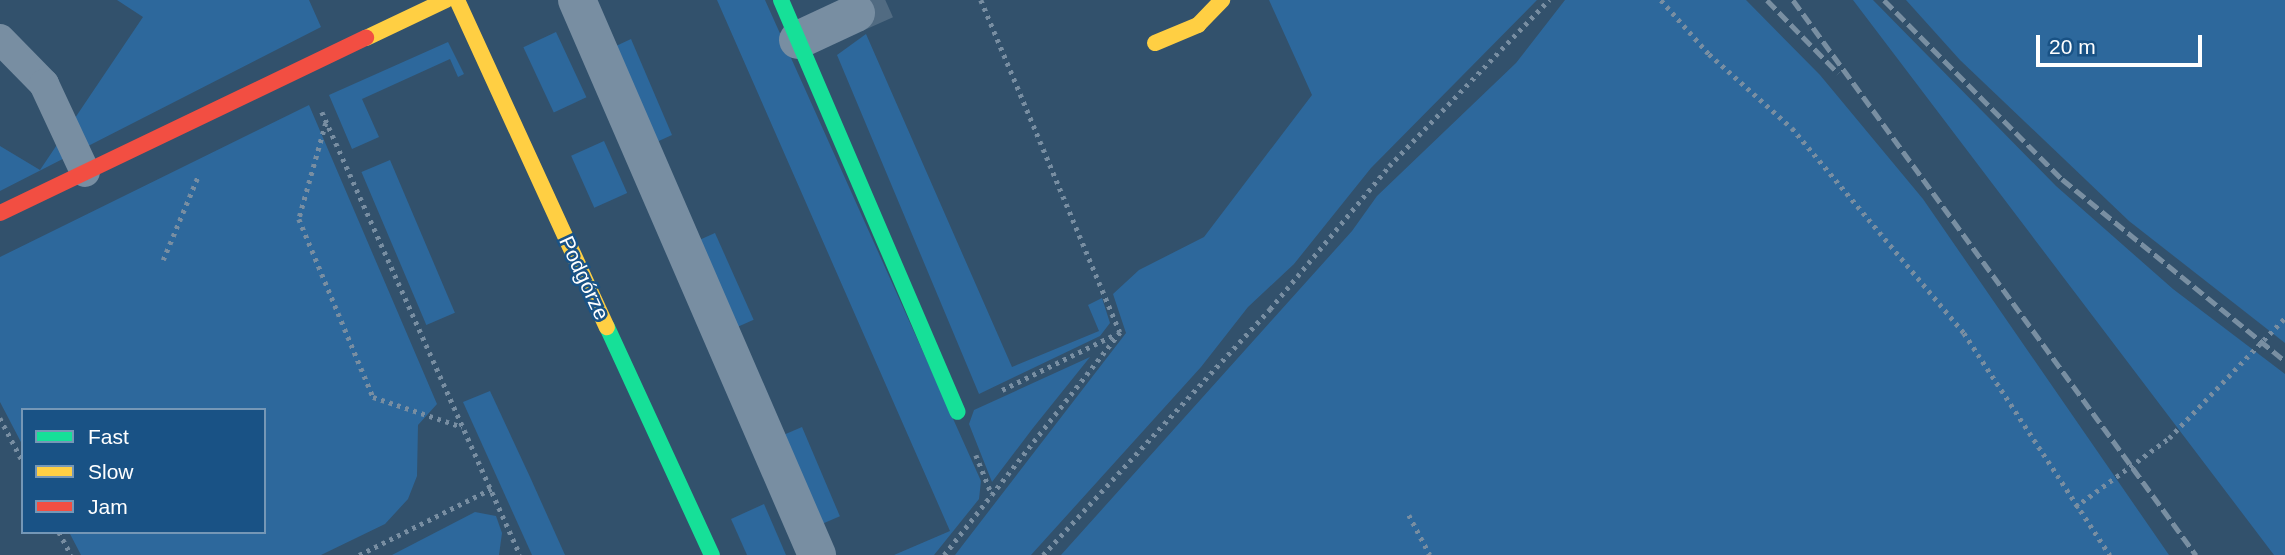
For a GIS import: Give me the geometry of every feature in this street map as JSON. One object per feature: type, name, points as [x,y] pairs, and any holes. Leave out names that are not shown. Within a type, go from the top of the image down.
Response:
[{"type":"street","points":[[0,214],[302,67],[412,7],[446,0]]},
{"type":"street","name":"Podgórze","points":[[457,0],[712,555]]},
{"type":"street","points":[[577,0],[817,555]]},
{"type":"street","points":[[781,0],[958,412]]},
{"type":"street","points":[[1155,43],[1198,25],[1222,0]]},
{"type":"street","points":[[798,40],[856,13]]},
{"type":"lane","points":[[0,39],[44,84],[85,172]]},
{"type":"path","points":[[981,0],[1119,332]]},
{"type":"path","points":[[1043,555],[1270,309],[1389,166],[1549,0]]},
{"type":"path","points":[[1661,0],[1709,54],[1792,128],[1964,333],[2075,507],[2110,555]]},
{"type":"path","points":[[302,67],[520,555]]},
{"type":"path","points":[[326,122],[299,219],[373,397],[462,427]]},
{"type":"path","points":[[163,260],[203,163]]},
{"type":"path","points":[[2075,507],[2169,438],[2285,318]]},
{"type":"path","points":[[992,495],[958,412],[1119,332]]},
{"type":"path","points":[[944,555],[1119,332]]},
{"type":"path","points":[[0,418],[21,458]]},
{"type":"path","points":[[359,555],[491,489]]},
{"type":"path","points":[[1409,515],[1430,555]]},
{"type":"path","points":[[60,534],[71,555]]},
{"type":"shaded area","points":[[117,0],[309,0],[321,27],[0,191],[0,146],[40,170],[143,17]]},
{"type":"shaded area","points":[[717,0],[765,0],[981,481],[979,499],[934,555],[894,555],[950,531]]},
{"type":"shaded area","points":[[1269,0],[1537,0],[1371,168],[1294,264],[1248,307],[1201,367],[1031,555],[955,555],[1126,333],[1113,294],[1139,270],[1204,237],[1312,95]]},
{"type":"shaded area","points":[[1565,0],[1746,0],[1820,75],[1923,199],[2169,555],[1061,555],[1352,231],[1377,196],[1516,63]]},
{"type":"shaded area","points":[[1853,0],[1873,0],[2056,186],[2173,289],[2285,374],[2285,555],[2274,555]]},
{"type":"shaded area","points":[[1906,0],[2285,0],[2285,343],[2129,221],[1960,60]]},
{"type":"shaded area","points":[[556,32],[586,97],[554,112],[523,47]]},
{"type":"shaded area","points":[[866,34],[1012,367],[1099,331],[1088,305],[1102,298],[1110,323],[1100,336],[979,394],[837,55]]},
{"type":"shaded area","points":[[631,39],[672,135],[652,144],[603,52]]},
{"type":"shaded area","points":[[448,42],[464,74],[458,77],[450,59],[362,99],[379,137],[352,149],[329,95]]},
{"type":"shaded area","points":[[309,105],[437,404],[418,425],[417,476],[408,499],[385,524],[321,555],[81,555],[70,534],[266,534],[266,408],[21,408],[21,442],[0,402],[0,257]]},
{"type":"shaded area","points":[[604,141],[627,193],[594,208],[571,156]]},
{"type":"shaded area","points":[[390,160],[455,313],[426,325],[361,172]]},
{"type":"shaded area","points":[[715,233],[754,320],[732,330],[693,243]]},
{"type":"shaded area","points":[[1090,357],[992,482],[969,424],[974,410]]},
{"type":"shaded area","points":[[490,391],[565,555],[532,555],[463,402]]},
{"type":"shaded area","points":[[802,427],[840,516],[816,526],[778,437]]},
{"type":"shaded area","points":[[764,504],[786,555],[747,555],[731,519]]},
{"type":"shaded area","points":[[475,512],[496,516],[502,533],[499,555],[392,555]]},
{"type":"tunnel","points":[[856,13],[885,0]]},
{"type":"railway","points":[[1767,0],[1838,73]]},
{"type":"railway","points":[[1793,0],[2196,555]]},
{"type":"railway","points":[[1884,0],[2062,179],[2285,361]]},
{"type":"traffic: fast","points":[[781,0],[958,412]]},
{"type":"traffic: fast","points":[[607,327],[712,555]]},
{"type":"traffic: slow","points":[[366,38],[446,0]]},
{"type":"traffic: slow","points":[[457,0],[607,327]]},
{"type":"traffic: slow","points":[[1155,43],[1198,25],[1222,0]]},
{"type":"traffic: jam","points":[[0,213],[366,38]]}]
